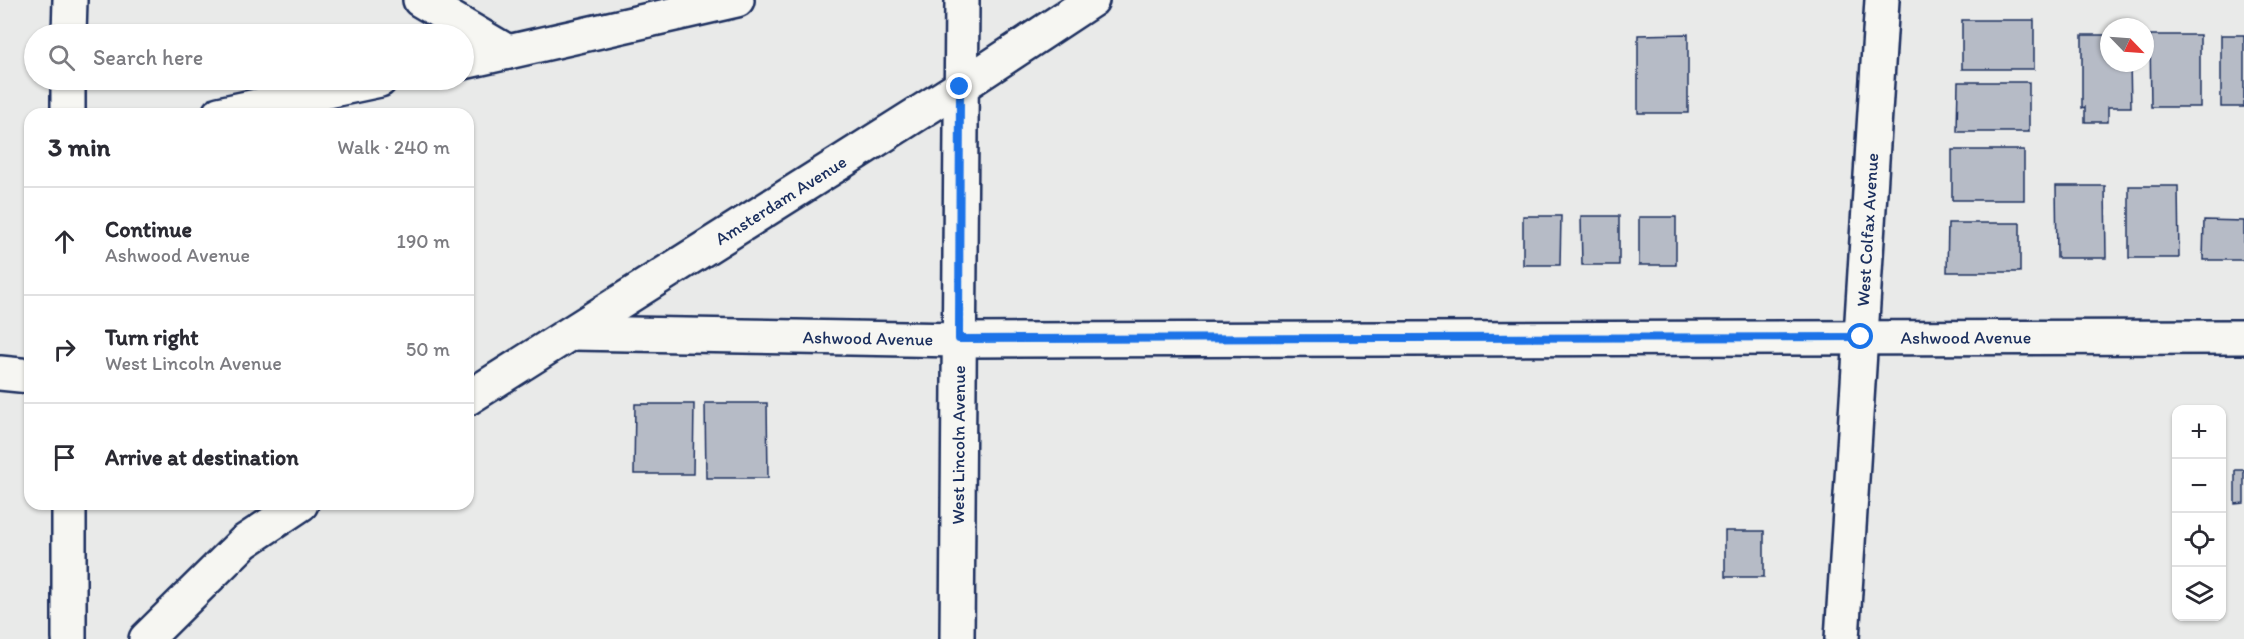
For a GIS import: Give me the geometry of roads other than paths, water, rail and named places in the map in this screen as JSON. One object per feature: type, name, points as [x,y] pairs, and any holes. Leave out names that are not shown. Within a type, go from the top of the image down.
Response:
[{"type":"street","points":[[69,24],[70,0]]},
{"type":"street","points":[[420,0],[461,24]]},
{"type":"street","points":[[474,60],[737,0]]},
{"type":"street","name":"West Lincoln Avenue","points":[[957,639],[962,0]]},
{"type":"street","name":"Amsterdam Avenue","points":[[474,394],[960,87],[1092,0]]},
{"type":"street","name":"West Colfax Avenue","points":[[1842,639],[1882,0]]},
{"type":"street","points":[[474,32],[508,52]]},
{"type":"street","points":[[68,90],[68,108]]},
{"type":"street","points":[[247,108],[333,90]]},
{"type":"street","name":"Ashwood Avenue","points":[[572,333],[959,339],[2244,338]]},
{"type":"street","points":[[0,373],[24,375]]},
{"type":"street","points":[[69,510],[69,639]]},
{"type":"street","points":[[146,639],[244,542],[292,510]]}]
